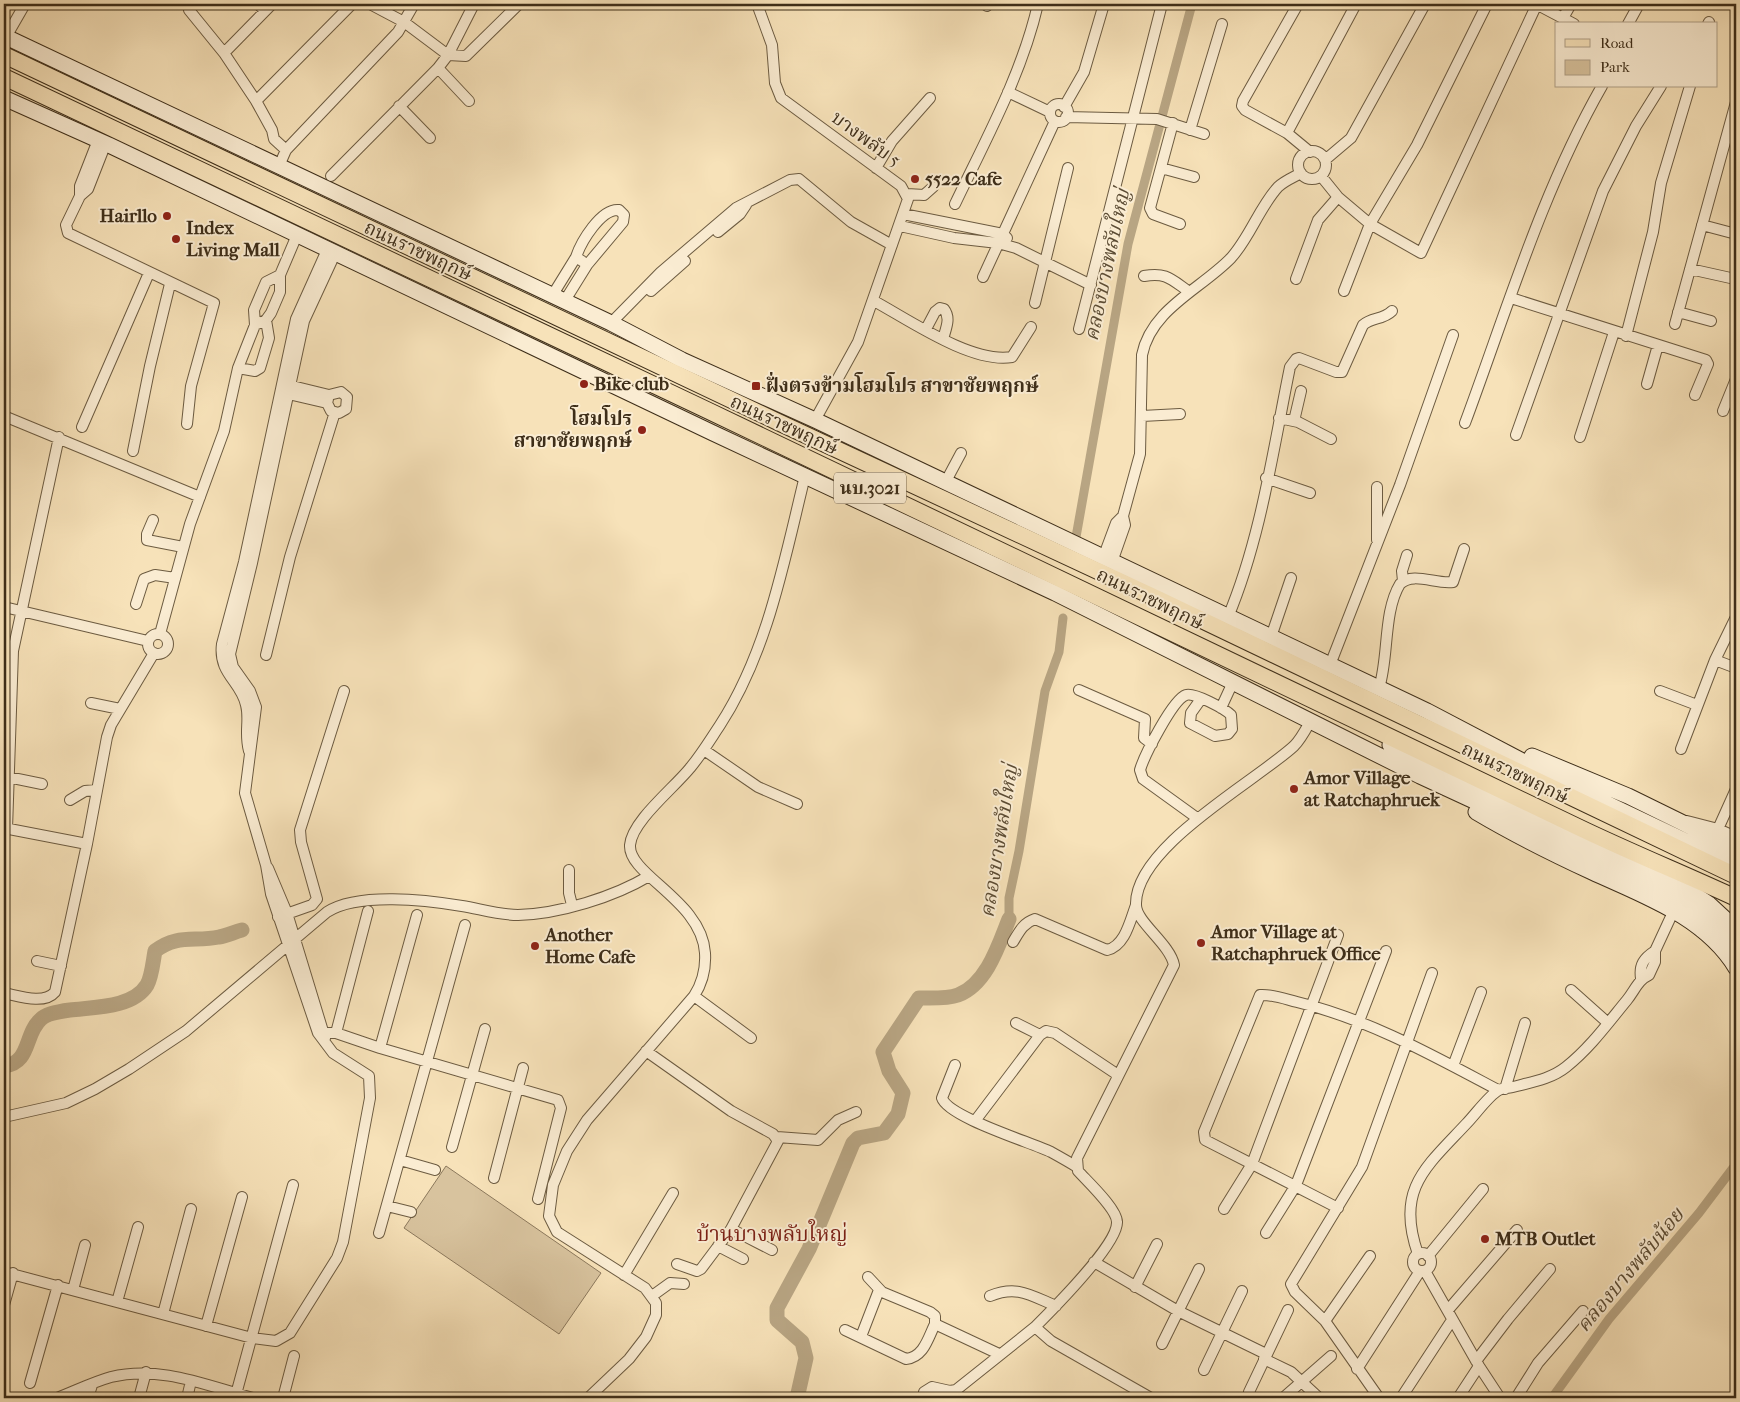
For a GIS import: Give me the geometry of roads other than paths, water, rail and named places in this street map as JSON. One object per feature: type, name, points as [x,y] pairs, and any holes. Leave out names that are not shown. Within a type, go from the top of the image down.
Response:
[{"type":"main road","name":"ถนนราชพฤกษ์","points":[[6,34],[611,324],[682,360],[815,420],[1486,740]]},
{"type":"main road","name":"ถนนราชพฤกษ์","points":[[4,55],[778,422],[1036,542],[1736,876]]},
{"type":"main road","name":"ถนนราชพฤกษ์","points":[[4,77],[1103,598],[1348,718],[1414,746],[1583,829],[1736,898]]},
{"type":"main road","points":[[22,86],[41,102],[104,143]]},
{"type":"main road","name":"ถนนราชพฤกษ์","points":[[4,98],[104,143],[1021,577],[1420,776]]},
{"type":"main road","points":[[682,360],[704,376],[763,406],[778,422]]},
{"type":"main road","points":[[1036,542],[1104,558]]},
{"type":"main road","points":[[1021,577],[1103,598]]},
{"type":"main road","points":[[1348,718],[1384,741],[1430,766],[1683,887],[1709,904],[1736,929]]},
{"type":"main road","points":[[1486,740],[1554,764],[1676,819],[1736,849]]},
{"type":"main road","points":[[1486,740],[1568,785],[1736,866]]},
{"type":"main road","points":[[1420,776],[1479,814],[1586,869],[1674,910],[1713,940],[1736,968]]},
{"type":"main road","points":[[1420,776],[1671,894],[1709,919],[1736,950]]},
{"type":"street","points":[[4,9],[6,4]]},
{"type":"street","points":[[6,34],[24,4]]},
{"type":"street","points":[[256,101],[352,4]]},
{"type":"street","points":[[370,4],[404,22],[448,55],[466,56],[519,4]]},
{"type":"street","points":[[279,166],[285,149],[388,43],[404,22],[414,4]]},
{"type":"street","points":[[331,176],[438,68],[448,55],[474,4]]},
{"type":"street","name":"บางพลับ 5","points":[[757,4],[772,45],[775,83],[781,98],[901,186],[907,194],[904,214],[874,301],[852,355],[815,420]]},
{"type":"street","points":[[955,204],[1008,92],[1031,36],[1038,4]]},
{"type":"street","points":[[1008,92],[1053,116],[1060,122],[1084,72],[1104,4]]},
{"type":"street","points":[[1079,329],[1162,4]]},
{"type":"street","points":[[1298,4],[1243,101],[1246,110],[1286,133],[1310,152],[1318,153],[1325,160],[1325,168],[1321,176]]},
{"type":"street","points":[[1286,133],[1356,4]]},
{"type":"street","points":[[1325,160],[1351,138],[1425,4]]},
{"type":"street","points":[[1344,291],[1370,224],[1416,145],[1487,4]]},
{"type":"street","points":[[1321,176],[1338,197],[1370,224],[1421,253],[1537,4],[1570,22]]},
{"type":"street","points":[[1563,18],[1571,4]]},
{"type":"street","points":[[1629,22],[1639,4]]},
{"type":"street","points":[[224,53],[265,6]]},
{"type":"street","points":[[189,10],[224,53],[256,101],[272,130],[274,139],[285,149]]},
{"type":"street","points":[[1190,130],[1222,24]]},
{"type":"street","points":[[438,68],[469,101]]},
{"type":"street","points":[[1465,423],[1549,192],[1584,117],[1601,88]]},
{"type":"street","points":[[1516,435],[1603,191],[1636,126],[1660,88]]},
{"type":"street","points":[[1626,336],[1653,232],[1661,183],[1688,88]]},
{"type":"street","points":[[876,168],[892,141],[930,98]]},
{"type":"street","points":[[1675,324],[1736,102]]},
{"type":"street","points":[[400,106],[430,138]]},
{"type":"street","points":[[982,277],[1001,238],[1053,116],[1055,106],[1065,112],[1132,120],[1157,120],[1204,134]]},
{"type":"street","points":[[1173,124],[1151,211],[1153,214],[1180,224]]},
{"type":"street","points":[[104,143],[88,189],[80,196],[66,225],[68,233],[170,284],[214,303],[191,386],[187,424]]},
{"type":"street","points":[[1301,173],[1300,160],[1310,152]]},
{"type":"street","points":[[1035,303],[1047,261],[1068,168]]},
{"type":"street","points":[[1161,168],[1194,177]]},
{"type":"street","points":[[1301,173],[1308,178],[1321,176]]},
{"type":"street","points":[[1104,558],[1116,523],[1123,516],[1140,454],[1142,355],[1150,330],[1188,291],[1231,258],[1279,186],[1301,173]]},
{"type":"street","points":[[611,324],[630,306],[644,297],[679,261],[740,214],[746,205],[790,180],[799,179],[851,222],[892,245]]},
{"type":"street","points":[[907,194],[924,195],[933,187]]},
{"type":"street","points":[[1296,280],[1318,220],[1338,197]]},
{"type":"street","points":[[619,210],[625,217],[624,222],[558,299],[579,247],[588,234],[609,212],[619,210]]},
{"type":"street","points":[[904,214],[1001,238],[1016,248],[1047,261],[1091,285]]},
{"type":"street","points":[[944,236],[945,223]]},
{"type":"street","points":[[1702,225],[1736,234]]},
{"type":"street","points":[[900,226],[944,236],[1001,238]]},
{"type":"street","points":[[238,368],[255,371],[260,368],[269,338],[266,320],[280,292],[280,275],[297,235]]},
{"type":"street","points":[[4,1305],[8,1272],[252,1338],[269,1341],[282,1339],[298,1321],[337,1258],[343,1242],[372,1087],[369,1076],[338,1057],[323,1036],[288,946],[275,880],[266,865],[245,793],[249,751],[254,737],[256,707],[254,699],[237,679],[231,660],[230,646],[300,320],[331,252]]},
{"type":"street","points":[[576,258],[587,265]]},
{"type":"street","points":[[1690,269],[1735,279]]},
{"type":"street","points":[[82,427],[148,273]]},
{"type":"street","points":[[1144,276],[1158,273],[1164,275],[1188,291]]},
{"type":"street","points":[[160,634],[183,547],[224,431],[238,368],[255,325],[254,310],[266,282],[280,275]]},
{"type":"street","points":[[133,451],[150,366],[170,284]]},
{"type":"street","points":[[1511,298],[1708,362],[1695,395]]},
{"type":"street","points":[[874,301],[975,354],[1006,358],[1014,355],[1031,327]]},
{"type":"street","points":[[926,329],[935,312],[940,308],[944,309],[948,314],[944,339]]},
{"type":"street","points":[[1228,617],[1242,582],[1290,367],[1296,359],[1306,360],[1336,372],[1342,372],[1362,325],[1367,321],[1384,318],[1392,311]]},
{"type":"street","points":[[1678,312],[1711,321]]},
{"type":"street","points":[[255,325],[266,320]]},
{"type":"street","points":[[1580,437],[1614,332]]},
{"type":"street","points":[[1330,665],[1378,544],[1453,335]]},
{"type":"street","points":[[1647,384],[1658,345]]},
{"type":"street","points":[[1723,411],[1736,378]]},
{"type":"street","points":[[285,389],[328,399]]},
{"type":"street","points":[[328,399],[336,391],[347,397],[346,409],[334,412]]},
{"type":"street","points":[[1294,421],[1301,392]]},
{"type":"street","points":[[266,655],[290,557],[334,412],[328,399]]},
{"type":"street","points":[[1142,416],[1180,414]]},
{"type":"street","points":[[4,416],[59,437],[200,497]]},
{"type":"street","points":[[1279,418],[1294,421],[1331,439]]},
{"type":"street","points":[[59,437],[13,651],[5,828],[87,844]]},
{"type":"street","points":[[945,483],[961,454]]},
{"type":"street","points":[[588,1398],[629,1359],[646,1337],[656,1315],[656,1303],[652,1296],[624,1275],[557,1232],[550,1223],[549,1206],[559,1168],[575,1137],[599,1105],[694,996],[701,985],[705,968],[705,947],[701,930],[687,910],[648,876],[632,855],[630,844],[632,836],[646,817],[704,750],[742,686],[765,630],[805,476]]},
{"type":"street","points":[[1266,478],[1310,493]]},
{"type":"street","points":[[1377,487],[1378,544]]},
{"type":"street","points":[[153,520],[147,534],[148,540],[183,547]]},
{"type":"street","points":[[1379,688],[1384,673],[1385,650],[1396,589],[1403,581],[1416,579],[1453,582],[1464,548]]},
{"type":"street","points":[[1403,581],[1402,571],[1407,555]]},
{"type":"street","points":[[136,604],[144,579],[155,575],[175,578]]},
{"type":"street","points":[[1271,637],[1291,578]]},
{"type":"street","points":[[4,606],[148,641]]},
{"type":"street","points":[[1681,748],[1715,660],[1736,618]]},
{"type":"street","points":[[160,634],[168,640],[168,647],[160,654],[154,653],[148,648],[148,641],[151,636],[160,634]]},
{"type":"street","points":[[4,993],[39,999],[50,997],[56,992],[107,737],[120,709],[154,653]]},
{"type":"street","points":[[1715,660],[1736,668]]},
{"type":"street","points":[[1221,708],[1234,682]]},
{"type":"street","points":[[1078,690],[1145,719],[1144,738],[1152,744]]},
{"type":"street","points":[[282,915],[312,905],[317,899],[301,842],[300,830],[344,691]]},
{"type":"street","points":[[1660,691],[1697,705]]},
{"type":"street","points":[[1196,818],[1143,780],[1140,774],[1142,762],[1152,744],[1181,698],[1187,694],[1202,699],[1221,708],[1231,715],[1232,729],[1224,736],[1215,736],[1190,723],[1191,713],[1202,699]]},
{"type":"street","points":[[92,703],[120,709]]},
{"type":"street","points":[[1013,942],[1020,929],[1028,921],[1035,919],[1107,950],[1111,949],[1121,941],[1136,908],[1137,894],[1153,864],[1172,840],[1196,818],[1246,784],[1294,745],[1311,720]]},
{"type":"street","points":[[704,750],[758,787],[797,804]]},
{"type":"street","points":[[8,777],[42,784]]},
{"type":"street","points":[[70,800],[85,791],[96,790]]},
{"type":"street","points":[[1718,829],[1736,790]]},
{"type":"street","points":[[1676,819],[1718,829],[1736,837]]},
{"type":"street","points":[[569,870],[569,893],[572,905]]},
{"type":"street","points":[[4,1117],[66,1103],[95,1089],[186,1031],[327,912],[354,901],[437,902],[519,915],[572,905],[624,889],[648,876]]},
{"type":"street","points":[[1078,1167],[1078,1158],[1174,965],[1169,951],[1136,908]]},
{"type":"street","points":[[1338,1208],[1205,1140],[1204,1132],[1260,995],[1268,994],[1311,1005],[1359,1022],[1502,1089],[1543,1080],[1566,1068],[1608,1023],[1642,978],[1649,975],[1655,962],[1655,951],[1674,910]]},
{"type":"street","points":[[336,1033],[368,911]]},
{"type":"street","points":[[380,1048],[417,915]]},
{"type":"street","points":[[379,1233],[465,925]]},
{"type":"street","points":[[1224,1209],[1252,1164],[1338,934]]},
{"type":"street","points":[[1266,1233],[1296,1185],[1386,950]]},
{"type":"street","points":[[37,961],[61,966]]},
{"type":"street","points":[[1378,1398],[1325,1321],[1295,1292],[1291,1284],[1362,1167],[1432,973]]},
{"type":"street","points":[[1570,990],[1608,1023]]},
{"type":"street","points":[[1453,1066],[1481,992]]},
{"type":"street","points":[[694,996],[750,1038]]},
{"type":"street","points":[[1016,1023],[1040,1035]]},
{"type":"street","points":[[1357,1369],[1422,1271],[1431,1264],[1423,1255],[1411,1232],[1409,1213],[1418,1180],[1430,1162],[1502,1089],[1525,1023]]},
{"type":"street","points":[[452,1148],[485,1029]]},
{"type":"street","points":[[975,1121],[1040,1035],[1046,1031],[1055,1033],[1118,1075]]},
{"type":"street","points":[[323,1036],[336,1033],[427,1062],[554,1097],[561,1108],[538,1199]]},
{"type":"street","points":[[646,1051],[731,1111],[777,1137],[818,1140],[838,1120],[856,1112]]},
{"type":"street","points":[[924,1392],[932,1387],[950,1391],[956,1390],[1035,1326],[1101,1267],[1118,1222],[1111,1208],[1078,1167],[1051,1152],[975,1121],[943,1102],[942,1098],[945,1088],[955,1065]]},
{"type":"street","points":[[494,1178],[523,1068]]},
{"type":"street","points":[[677,1264],[698,1271],[718,1246],[730,1229],[776,1146],[777,1137]]},
{"type":"street","points":[[400,1160],[435,1170]]},
{"type":"street","points":[[235,1396],[293,1185]]},
{"type":"street","points":[[1483,1188],[1423,1255],[1414,1258],[1413,1264],[1422,1271],[1500,1398]]},
{"type":"street","points":[[624,1275],[673,1193]]},
{"type":"street","points":[[206,1326],[242,1197]]},
{"type":"street","points":[[387,1206],[411,1212]]},
{"type":"street","points":[[163,1314],[191,1209]]},
{"type":"street","points":[[117,1302],[138,1227]]},
{"type":"street","points":[[730,1229],[772,1250]]},
{"type":"street","points":[[1401,1398],[1450,1315],[1516,1230]]},
{"type":"street","points":[[1135,1287],[1157,1244]]},
{"type":"street","points":[[72,1290],[85,1245]]},
{"type":"street","points":[[718,1246],[743,1259]]},
{"type":"street","points":[[1325,1321],[1370,1256]]},
{"type":"street","points":[[1101,1267],[1291,1372],[1319,1398]]},
{"type":"street","points":[[1162,1344],[1199,1269]]},
{"type":"street","points":[[1458,1398],[1508,1318],[1550,1269]]},
{"type":"street","points":[[845,1330],[906,1359],[913,1358],[922,1351],[935,1324],[935,1316],[930,1312],[879,1290],[868,1277]]},
{"type":"street","points":[[652,1296],[670,1284],[684,1284]]},
{"type":"street","points":[[30,1383],[58,1286]]},
{"type":"street","points":[[862,1334],[879,1290]]},
{"type":"street","points":[[990,1296],[1007,1290],[1020,1291],[1056,1306]]},
{"type":"street","points":[[1204,1370],[1242,1291]]},
{"type":"street","points":[[1249,1392],[1288,1310]]},
{"type":"street","points":[[1516,1398],[1538,1363],[1582,1311]]},
{"type":"street","points":[[935,1324],[999,1354]]},
{"type":"street","points":[[1035,1326],[1051,1341],[1150,1398]]},
{"type":"street","points":[[283,1398],[294,1356]]},
{"type":"street","points":[[1284,1398],[1330,1356]]},
{"type":"street","points":[[57,1398],[110,1378],[146,1372],[191,1380],[235,1396],[253,1398]]},
{"type":"street","points":[[139,1398],[146,1372]]},
{"type":"street","points":[[187,1398],[191,1380]]},
{"type":"street","points":[[88,1398],[92,1385]]},
{"type":"waterway","name":"คลองบางพลับใหญ่","points":[[1076,537],[1128,244],[1192,4]]},
{"type":"waterway","name":"คลองบางพลับใหญ่","points":[[1009,919],[1009,898],[1019,851],[1045,691],[1059,652],[1063,618]]},
{"type":"waterway","name":"คลองบางพลับใหญ่","points":[[797,1398],[806,1358],[802,1342],[777,1320],[777,1308],[809,1249],[853,1143],[858,1138],[884,1133],[898,1114],[903,1093],[889,1071],[883,1052],[919,998],[939,998],[958,995],[968,990],[977,982],[991,962],[1009,919]]},
{"type":"waterway","points":[[4,1066],[19,1060],[36,1025],[44,1017],[63,1011],[112,1005],[141,993],[149,981],[155,951],[163,946],[178,940],[210,938],[242,930]]},
{"type":"waterway","name":"คลองบางพลับน้อย","points":[[1552,1398],[1609,1319],[1699,1213],[1736,1164]]},
{"type":"place","name":"5522 Cafe","points":[[915,179]]},
{"type":"place","name":"Hairllo","points":[[167,216]]},
{"type":"place","name":"Index Living Mall","points":[[176,239]]},
{"type":"place","name":"Bike club","points":[[584,384]]},
{"type":"place","name":"ฝั่งตรงข้ามโฮมโปร สาขาชัยพฤกษ์","points":[[756,386]]},
{"type":"place","name":"โฮมโปร สาขาชัยพฤกษ์","points":[[642,430]]},
{"type":"place","name":"Amor Village at Ratchaphruek","points":[[1294,789]]},
{"type":"place","name":"Amor Village at Ratchaphruek Office","points":[[1201,943]]},
{"type":"place","name":"Another Home Cafe","points":[[535,946]]},
{"type":"place","name":"MTB Outlet","points":[[1485,1239]]},
{"type":"district","name":"บ้านบางพลับใหญ่","points":[[772,1234]]}]
